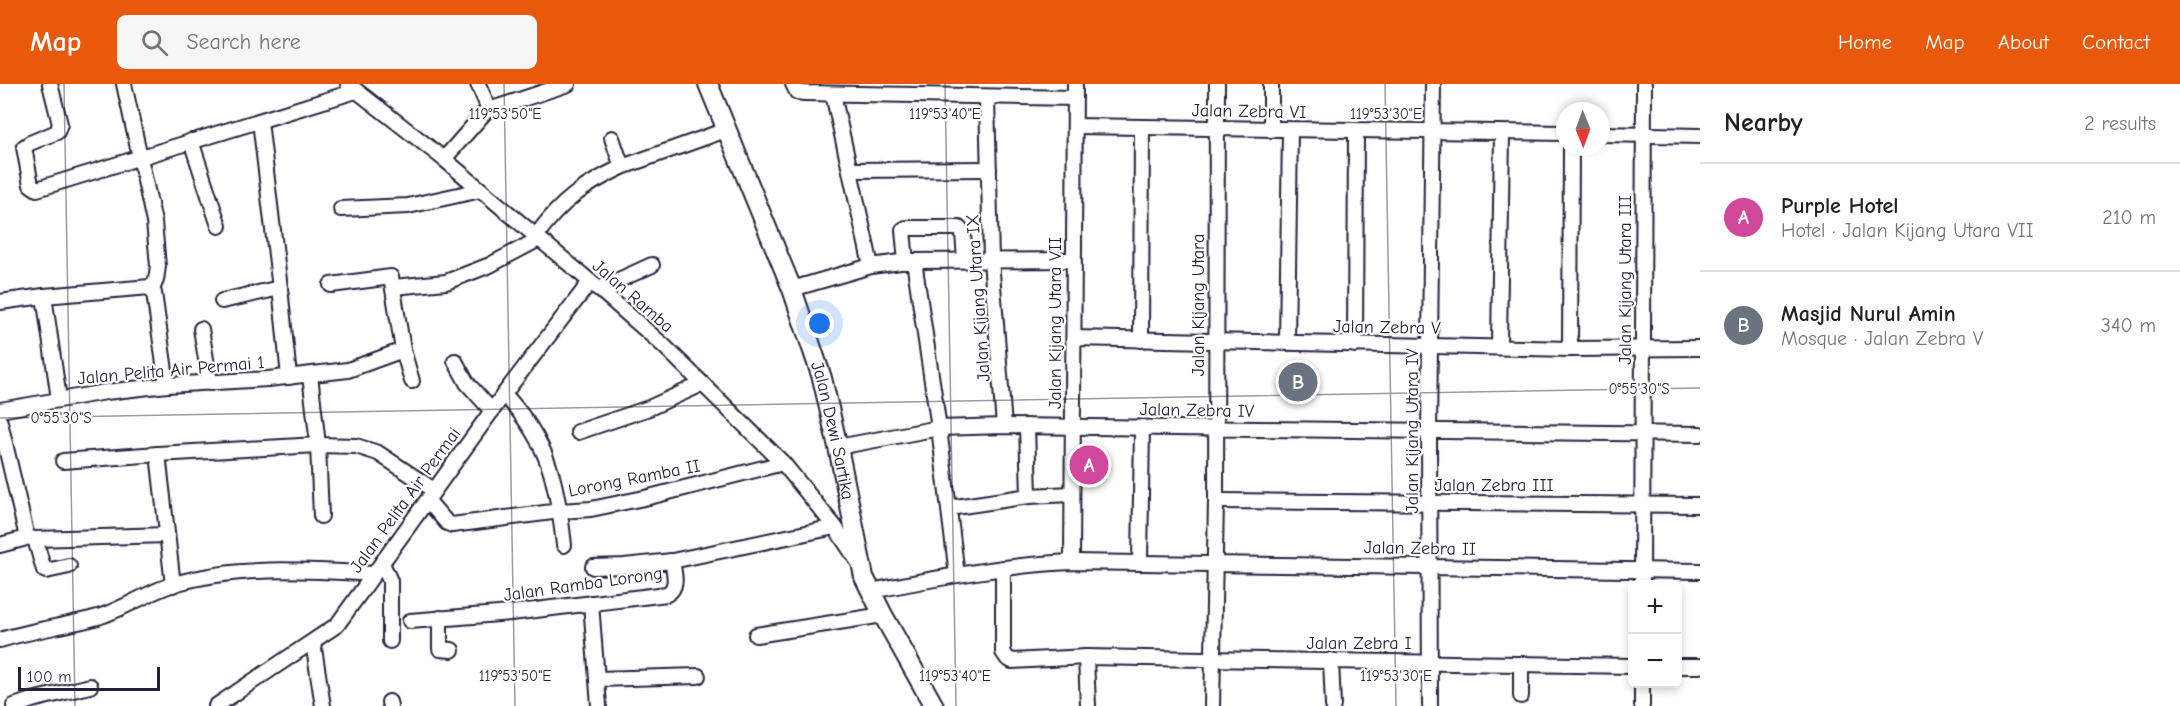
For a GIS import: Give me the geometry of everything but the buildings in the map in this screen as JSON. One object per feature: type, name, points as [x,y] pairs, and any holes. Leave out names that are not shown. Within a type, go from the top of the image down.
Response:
[{"type":"main road","name":"Jalan Dewi Sartika","points":[[708,84],[792,289],[822,378],[861,568],[883,615],[933,706]]},
{"type":"street","points":[[50,84],[60,127],[57,132],[25,146],[24,153],[32,187],[42,188],[260,121],[352,88]]},
{"type":"street","points":[[124,84],[154,222],[158,272],[152,289],[167,385]]},
{"type":"street","points":[[478,84],[489,110]]},
{"type":"street","points":[[793,84],[797,92],[833,94],[987,97],[1075,91]]},
{"type":"street","name":"Jalan Kijang Utara","points":[[1212,706],[1216,501],[1217,84]]},
{"type":"street","points":[[1271,84],[1271,130]]},
{"type":"street","name":"Jalan Kijang Utara IV","points":[[1430,706],[1429,432],[1433,84]]},
{"type":"street","name":"Jalan Kijang Utara III","points":[[1642,580],[1644,84]]},
{"type":"street","points":[[444,159],[485,112],[563,85]]},
{"type":"street","name":"Jalan Ramba","points":[[352,88],[444,159],[595,285],[702,384],[783,463],[835,527],[861,568]]},
{"type":"street","name":"Jalan Kijang Utara VII","points":[[1072,562],[1075,91]]},
{"type":"street","points":[[833,94],[871,267]]},
{"type":"street","name":"Jalan Kijang Utara IX","points":[[987,97],[991,260],[1004,426]]},
{"type":"street","points":[[260,121],[289,377]]},
{"type":"street","name":"Jalan Zebra VI","points":[[1075,126],[1556,133]]},
{"type":"street","points":[[1141,340],[1142,127]]},
{"type":"street","points":[[393,287],[446,282],[490,265],[538,237],[550,215],[593,181],[622,166],[726,130]]},
{"type":"street","points":[[1287,343],[1290,130]]},
{"type":"street","points":[[1355,345],[1356,131]]},
{"type":"street","points":[[1499,346],[1502,133]]},
{"type":"street","points":[[1610,134],[1700,136]]},
{"type":"street","points":[[612,138],[622,166]]},
{"type":"street","points":[[191,141],[219,226]]},
{"type":"street","points":[[1570,349],[1571,156]]},
{"type":"street","points":[[850,170],[989,169]]},
{"type":"street","points":[[341,209],[408,206],[481,190]]},
{"type":"street","points":[[957,574],[939,428],[903,230],[906,228],[959,228],[963,233],[965,260]]},
{"type":"street","points":[[792,289],[871,267],[910,261],[1073,260]]},
{"type":"street","points":[[595,285],[652,265]]},
{"type":"street","points":[[331,285],[388,276],[392,278],[403,350],[412,381]]},
{"type":"street","name":"Jalan Pelita Air Permai","points":[[216,706],[337,625],[504,394],[595,285]]},
{"type":"street","points":[[0,302],[146,286],[152,289]]},
{"type":"street","points":[[222,301],[280,288]]},
{"type":"street","points":[[44,296],[59,399]]},
{"type":"street","points":[[201,329],[210,383]]},
{"type":"street","name":"Jalan Zebra V","points":[[1074,338],[1431,347],[1499,346],[1642,350],[1700,348]]},
{"type":"street","name":"Jalan Pelita Air Permai 1","points":[[0,410],[59,399],[167,385],[289,377],[348,370],[403,350]]},
{"type":"street","points":[[455,361],[467,382],[492,411]]},
{"type":"street","points":[[310,375],[318,445],[321,516]]},
{"type":"street","points":[[578,432],[649,408],[702,384]]},
{"type":"street","points":[[504,394],[524,417],[535,435],[555,480],[564,545]]},
{"type":"street","points":[[0,422],[6,476],[44,570],[69,566]]},
{"type":"street","name":"Jalan Zebra IV","points":[[838,447],[939,428],[1004,426],[1700,434]]},
{"type":"street","points":[[1027,426],[1029,496]]},
{"type":"street","points":[[1140,563],[1142,427]]},
{"type":"street","points":[[63,461],[318,445],[356,446],[375,452],[431,496]]},
{"type":"street","points":[[158,454],[173,585]]},
{"type":"street","name":"Lorong Ramba II","points":[[431,496],[447,523],[452,525],[591,509],[649,497],[783,463]]},
{"type":"street","points":[[949,508],[1029,496],[1072,494]]},
{"type":"street","name":"Jalan Zebra III","points":[[1216,501],[1700,505]]},
{"type":"street","name":"Jalan Ramba Lorong","points":[[410,621],[511,613],[670,593],[675,585],[672,561],[835,527]]},
{"type":"street","points":[[0,545],[30,538],[167,535]]},
{"type":"street","points":[[593,567],[624,567],[672,561]]},
{"type":"street","name":"Jalan Zebra II","points":[[871,591],[957,574],[1072,562],[1700,571]]},
{"type":"street","points":[[0,640],[101,616],[173,585],[218,575],[256,571],[378,568],[390,581],[390,641]]},
{"type":"street","name":"Jalan Zebra I","points":[[1003,568],[1003,652],[1007,658],[1012,660],[1086,657],[1628,666]]},
{"type":"street","points":[[591,603],[599,706]]},
{"type":"street","points":[[756,635],[883,615]]},
{"type":"street","points":[[440,618],[440,649],[452,650]]},
{"type":"street","points":[[313,642],[323,706]]},
{"type":"street","points":[[1086,657],[1088,706]]},
{"type":"street","points":[[1331,660],[1333,706]]},
{"type":"street","points":[[1521,664],[1521,696]]},
{"type":"street","points":[[1682,666],[1700,666]]},
{"type":"street","points":[[597,679],[698,676]]},
{"type":"street","points":[[14,706],[90,686]]},
{"type":"street","points":[[1642,688],[1642,706]]},
{"type":"place","name":"Masjid Nurul Amin","points":[[1298,382]]},
{"type":"place","name":"Purple Hotel","points":[[1089,465]]}]
